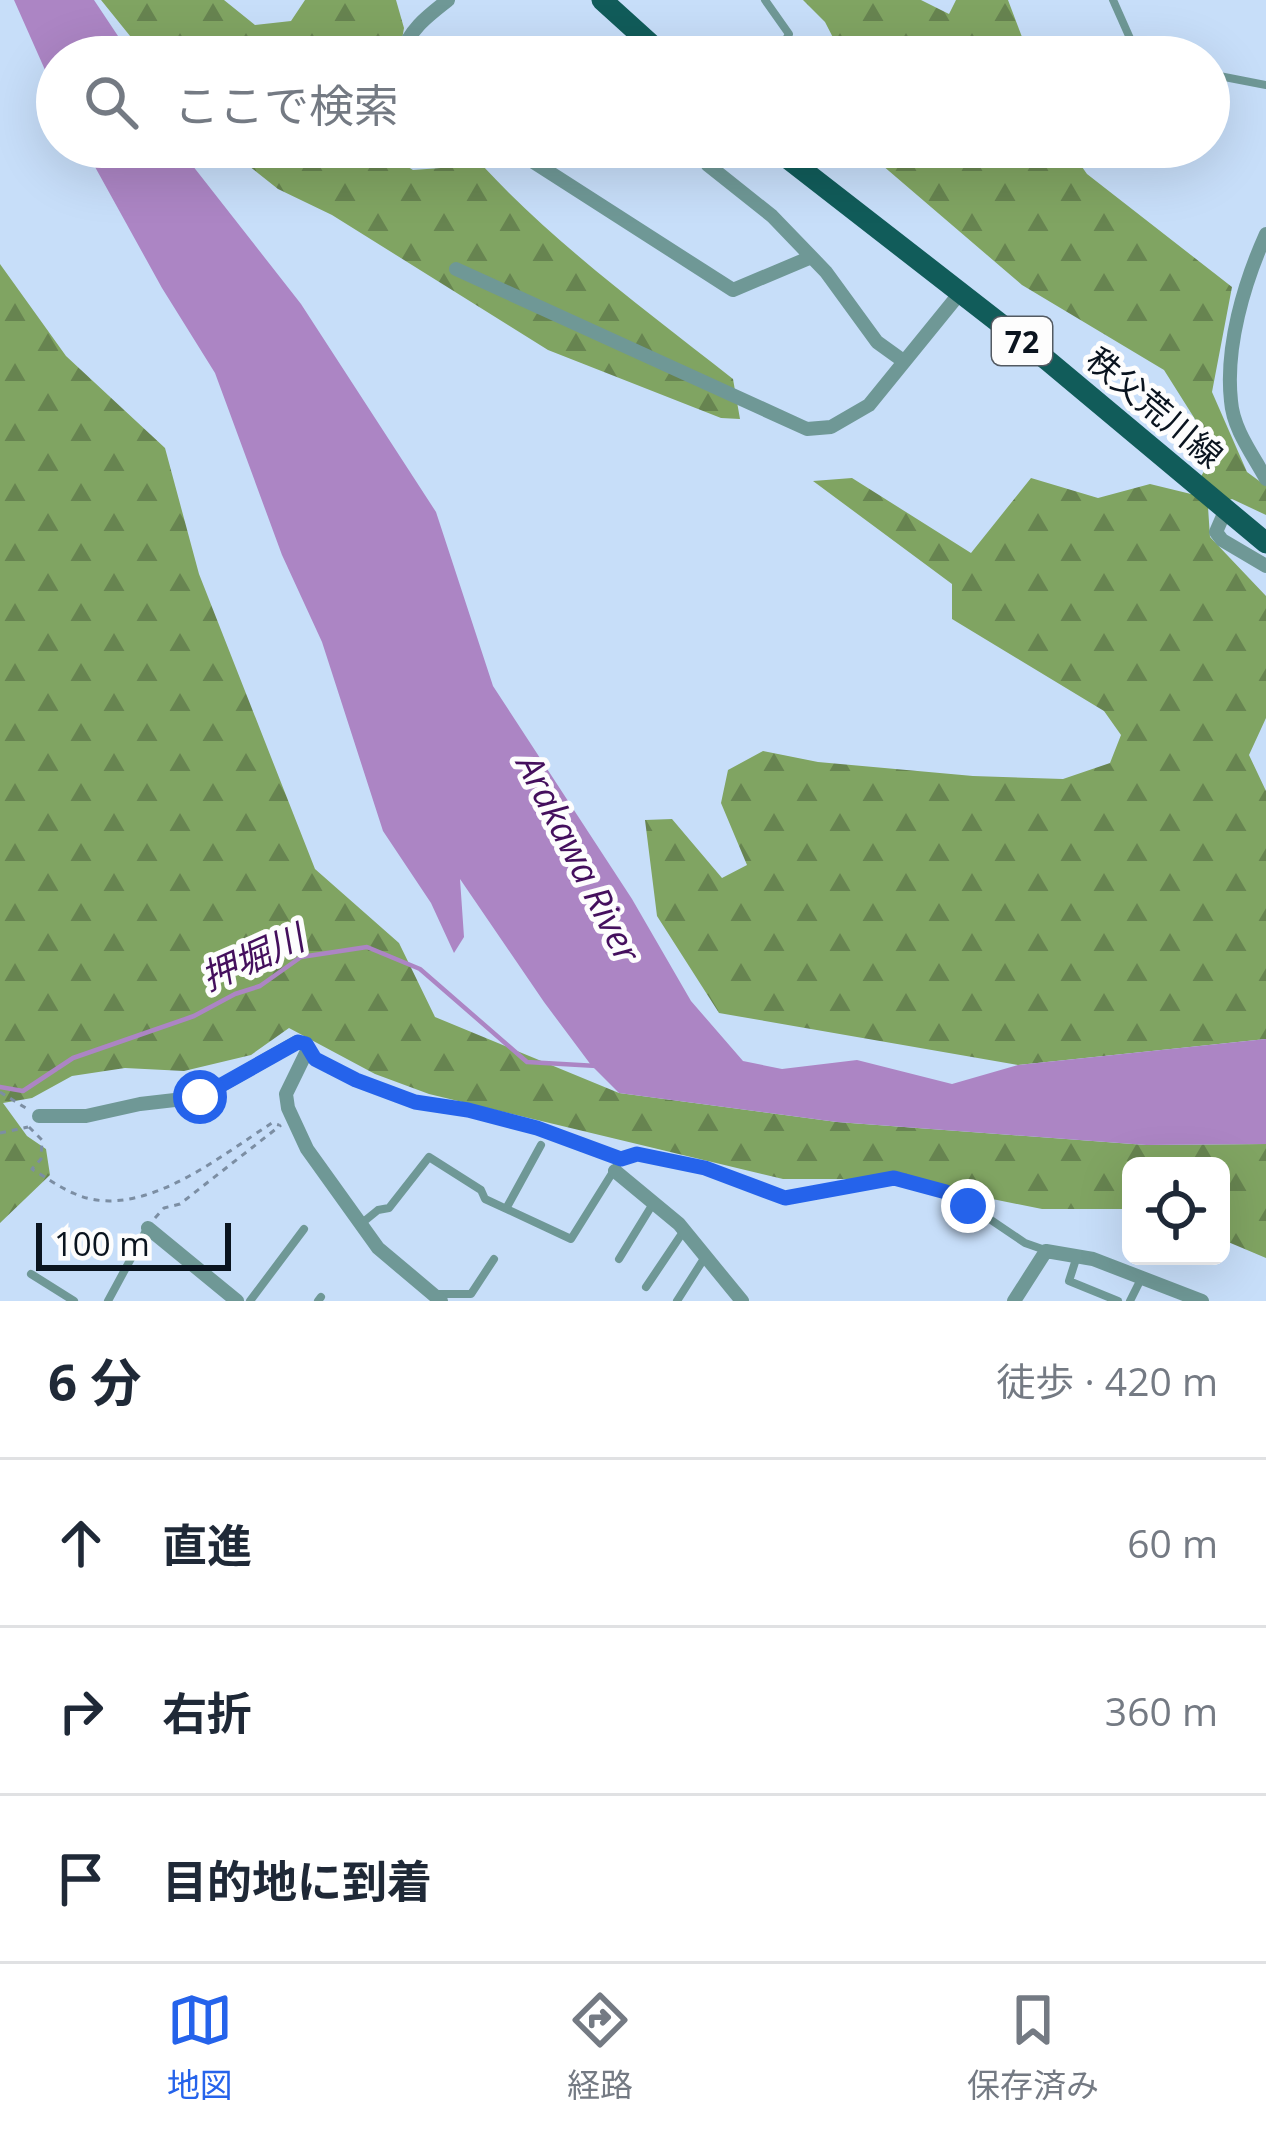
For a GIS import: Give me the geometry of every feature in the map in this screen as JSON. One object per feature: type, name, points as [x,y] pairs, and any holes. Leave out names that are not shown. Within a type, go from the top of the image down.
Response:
[{"type":"main road","points":[[602,0],[642,36]]},
{"type":"main road","name":"秩父荒川線","points":[[800,168],[1266,543]]},
{"type":"street","points":[[410,36],[448,0]]},
{"type":"street","points":[[543,168],[733,290],[809,258]]},
{"type":"street","points":[[712,168],[772,216],[826,272],[878,342],[902,360]]},
{"type":"street","points":[[1266,234],[1246,290],[1232,356],[1231,403],[1238,427],[1266,479]]},
{"type":"street","points":[[456,269],[807,429],[831,428],[869,405],[960,293]]},
{"type":"street","points":[[1226,508],[1216,532],[1266,566]]},
{"type":"street","points":[[34,1122],[200,1097],[298,1042],[306,1044],[286,1094],[286,1120],[359,1226],[378,1248],[438,1297]]},
{"type":"street","points":[[618,1165],[684,1231],[742,1301]]},
{"type":"street","points":[[148,1228],[237,1301]]},
{"type":"street","points":[[1014,1301],[1046,1250],[1078,1256],[1202,1301]]},
{"type":"lane","points":[[765,0],[788,36]]},
{"type":"lane","points":[[1113,0],[1129,36]]},
{"type":"lane","points":[[1230,78],[1266,85]]},
{"type":"lane","points":[[507,1207],[541,1145]]},
{"type":"lane","points":[[359,1226],[378,1210],[389,1208],[429,1157],[481,1190],[485,1199],[571,1239],[618,1165]]},
{"type":"lane","points":[[619,1259],[655,1201]]},
{"type":"lane","points":[[991,1220],[1025,1243],[1046,1250]]},
{"type":"lane","points":[[108,1301],[148,1228]]},
{"type":"lane","points":[[250,1301],[304,1229]]},
{"type":"lane","points":[[646,1287],[684,1231]]},
{"type":"lane","points":[[677,1301],[706,1256]]},
{"type":"lane","points":[[1078,1256],[1069,1281],[1118,1301]]},
{"type":"lane","points":[[438,1297],[471,1294],[494,1259]]},
{"type":"lane","points":[[32,1274],[74,1301]]},
{"type":"lane","points":[[1130,1301],[1141,1277]]},
{"type":"path","points":[[307,1051],[356,1080],[415,1102],[537,1128],[618,1165],[637,1154],[705,1168],[785,1198],[894,1178],[946,1192],[991,1220]]},
{"type":"path","points":[[0,1092],[34,1122],[42,1141],[41,1159],[32,1169],[76,1195],[102,1200],[170,1188],[272,1123],[286,1120]]},
{"type":"path","points":[[148,1228],[164,1208],[180,1204],[286,1120]]},
{"type":"path","points":[[0,1132],[34,1122]]},
{"type":"green space","points":[[101,0],[224,0],[255,25],[291,21],[305,0],[396,0],[404,28],[403,36],[130,36]]},
{"type":"green space","points":[[803,0],[921,0],[949,14],[956,0],[1008,0],[1022,36],[832,36]]},
{"type":"green space","points":[[252,168],[485,168],[572,250],[733,379],[740,419],[721,418],[548,350],[332,215],[278,189]]},
{"type":"green space","points":[[886,168],[1083,168],[1232,287],[1212,392],[1247,472],[1266,486],[1266,515],[1232,499],[1208,507],[1210,537],[1266,596],[1266,718],[1249,755],[1266,791],[1266,1039],[1018,1065],[719,1013],[657,916],[645,820],[672,819],[722,878],[747,865],[721,803],[728,770],[763,751],[818,762],[973,776],[1063,779],[1110,763],[1121,735],[1104,711],[952,619],[952,584],[813,481],[852,478],[971,553],[1031,478],[1098,498],[1150,484],[1191,494],[1207,466],[1205,435],[1164,370],[1022,285]]},
{"type":"green space","points":[[0,264],[66,356],[165,448],[199,574],[315,869],[399,943],[435,1017],[619,1093],[837,1122],[1146,1145],[1266,1144],[1266,1258],[1230,1243],[1230,1157],[1122,1157],[1122,1209],[1042,1209],[894,1179],[783,1179],[429,1094],[375,1074],[289,1028],[251,1055],[184,1071],[125,1068],[72,1076],[32,1098],[3,1103],[27,1136],[46,1149],[50,1175],[0,1223]]},
{"type":"water","points":[[14,0],[94,0],[118,36],[36,36],[36,50]]},
{"type":"water","name":"Arakawa River","points":[[96,168],[194,168],[301,304],[436,512],[493,686],[632,899],[691,1001],[743,1061],[782,1069],[857,1060],[952,1084],[1018,1065],[1266,1039],[1266,1144],[1146,1145],[837,1122],[619,1093],[591,1065],[544,1002],[460,879],[464,937],[454,953],[431,903],[383,831],[322,642],[282,555],[215,373]]},
{"type":"waterway","name":"押堀川","points":[[0,1087],[23,1091],[73,1058],[194,1016],[260,986],[301,957],[367,947],[420,969],[527,1062],[597,1066]]},
{"type":"route","points":[[200,1097],[298,1042],[306,1044],[315,1059],[415,1102],[537,1128],[621,1159],[637,1154],[705,1168],[785,1198],[894,1178],[946,1192],[968,1206]]}]
